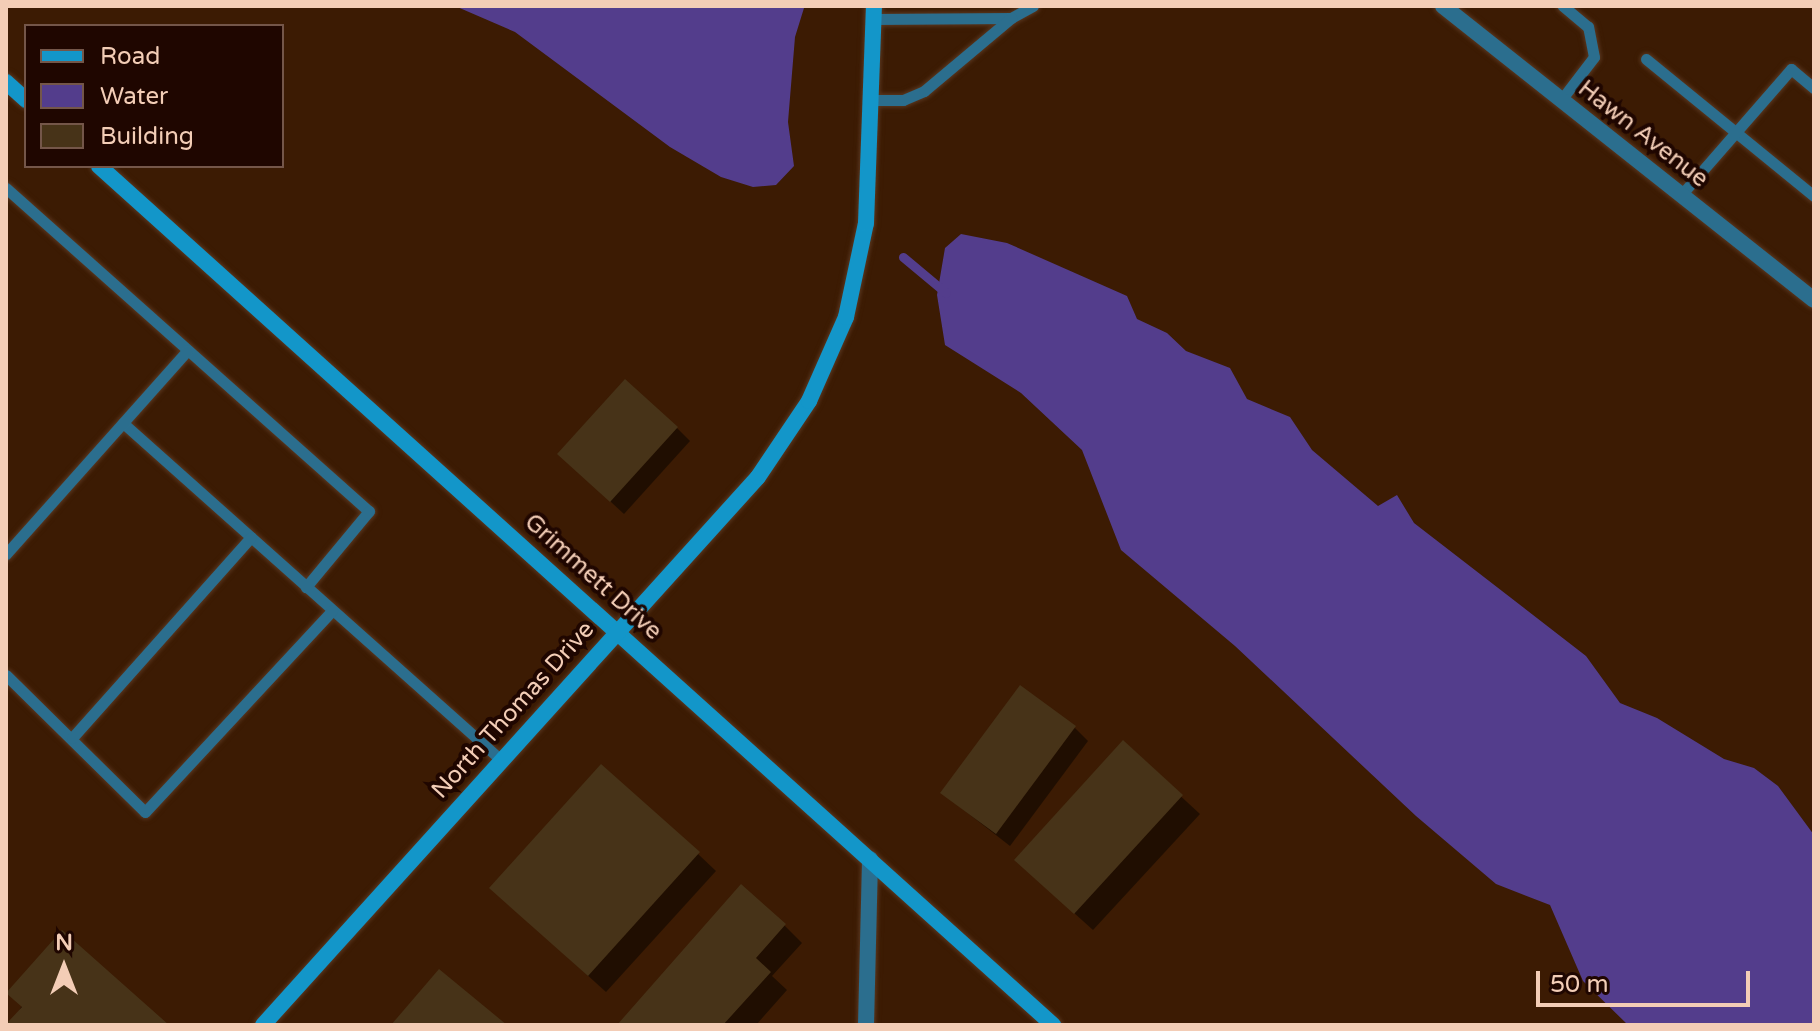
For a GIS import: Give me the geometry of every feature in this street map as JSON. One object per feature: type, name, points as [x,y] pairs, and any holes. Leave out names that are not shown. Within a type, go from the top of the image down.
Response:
[{"type":"main road","name":"North Thomas Drive","points":[[263,1025],[500,759],[758,477],[809,401],[842,329],[858,271],[871,176],[874,12]]},
{"type":"main road","points":[[6,82],[24,98]]},
{"type":"main road","name":"Grimmett Drive","points":[[101,168],[1053,1025]]},
{"type":"street","name":"Hawn Avenue","points":[[1443,6],[1814,300]]},
{"type":"street","points":[[866,1025],[870,859]]},
{"type":"lane","points":[[873,100],[903,100],[924,91],[1011,18],[1033,6]]},
{"type":"lane","points":[[1561,100],[1594,57],[1588,27],[1563,6]]},
{"type":"lane","points":[[874,12],[1011,18]]},
{"type":"lane","points":[[1646,59],[1814,196]]},
{"type":"lane","points":[[1682,194],[1791,69],[1814,88]]},
{"type":"lane","points":[[6,188],[369,511],[306,587]]},
{"type":"lane","points":[[6,554],[188,350]]},
{"type":"lane","points":[[123,423],[500,759]]},
{"type":"lane","points":[[72,738],[251,537]]},
{"type":"lane","points":[[6,675],[145,812],[332,611]]},
{"type":"water","points":[[455,6],[804,8],[795,37],[788,122],[794,166],[776,185],[753,187],[721,177],[670,147],[515,32]]},
{"type":"water","points":[[961,234],[1007,243],[1127,296],[1137,319],[1167,333],[1186,351],[1230,368],[1247,399],[1290,417],[1312,450],[1378,506],[1397,495],[1414,523],[1586,656],[1620,703],[1657,718],[1724,759],[1754,768],[1778,786],[1814,835],[1814,1025],[1628,1025],[1583,981],[1550,905],[1496,884],[1416,816],[1235,646],[1121,550],[1082,450],[1021,393],[945,345],[937,295],[945,248]]},
{"type":"building","points":[[625,379],[678,427],[610,502],[557,454]]},
{"type":"building","points":[[1020,685],[1076,726],[996,834],[940,793]]},
{"type":"building","points":[[1123,740],[1183,795],[1074,914],[1014,860]]},
{"type":"building","points":[[601,764],[700,852],[588,976],[489,888]]},
{"type":"building","points":[[741,884],[786,924],[756,958],[771,972],[723,1025],[617,1025]]},
{"type":"building","points":[[62,930],[169,1025],[7,1023],[22,1007],[6,993]]},
{"type":"building","points":[[439,969],[507,1025],[391,1025]]},
{"type":"waterway","points":[[903,257],[946,293]]}]
